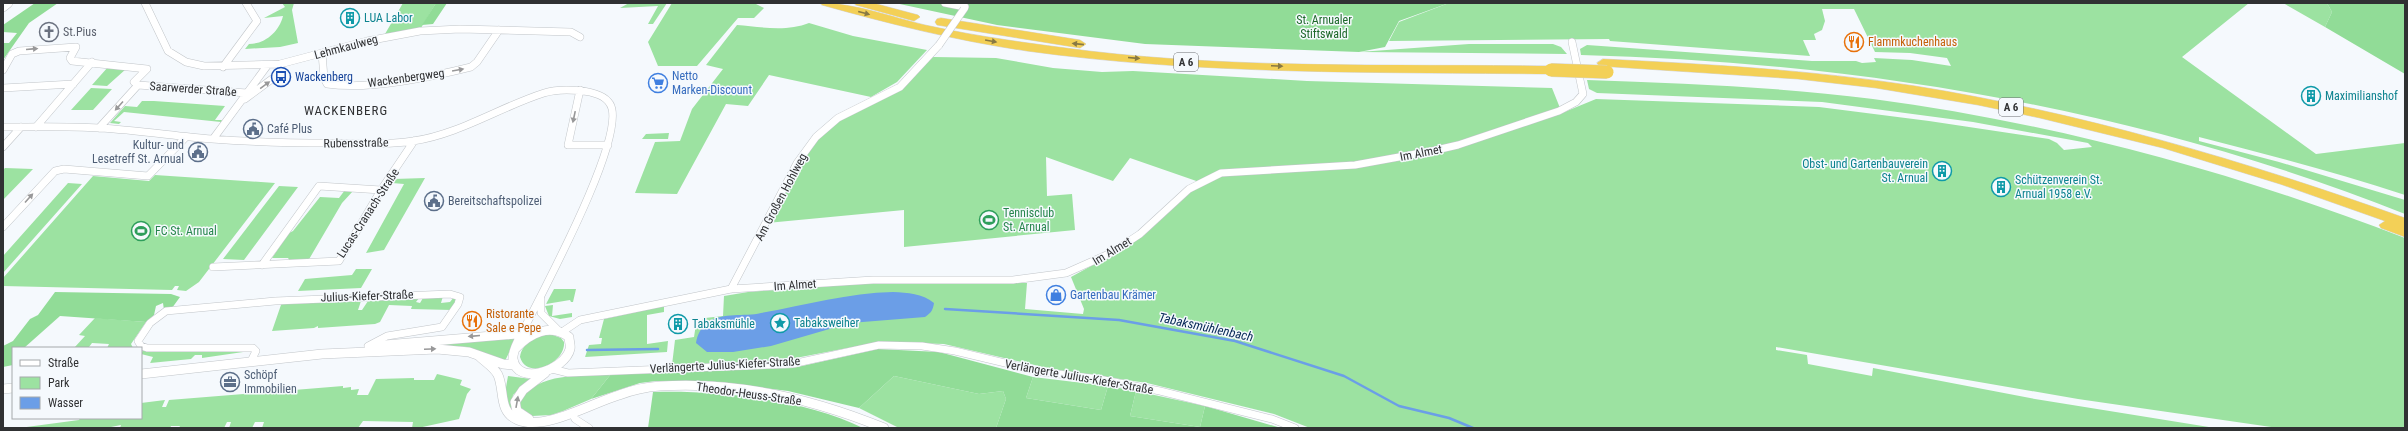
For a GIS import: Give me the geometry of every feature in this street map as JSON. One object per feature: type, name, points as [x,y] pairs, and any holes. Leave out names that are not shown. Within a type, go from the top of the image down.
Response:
[{"type":"highway","name":"A 6","points":[[826,3],[954,34],[1028,47],[1096,55],[1255,65],[1714,68],[1819,77],[1916,90],[2011,107],[2111,130],[2212,157],[2405,222]]},
{"type":"highway","name":"A 6","points":[[860,3],[966,27],[1102,46],[1254,56],[1551,66]]},
{"type":"highway","name":"A 6","points":[[1605,67],[1834,88],[1918,99],[2010,116],[2111,139],[2210,166],[2283,189],[2405,232]]},
{"type":"street","points":[[3,7],[8,3]]},
{"type":"street","name":"Lehmkaulweg","points":[[145,3],[164,45],[173,55],[194,64],[223,67],[267,66],[280,64],[370,40],[414,32],[452,29],[571,32],[580,37]]},
{"type":"street","points":[[223,67],[257,21],[246,3]]},
{"type":"street","name":"Am Großen Hohlweg","points":[[731,290],[797,163],[816,137],[838,118],[900,87],[940,45],[965,7],[945,3]]},
{"type":"street","name":"Wackenbergweg","points":[[322,53],[324,78],[327,84],[337,87],[361,84],[471,67],[477,62],[499,30]]},
{"type":"street","name":"Im Almet","points":[[561,331],[580,320],[731,290],[873,280],[1020,280],[1066,273],[1111,253],[1140,234],[1189,189],[1221,173],[1334,167],[1422,153],[1458,145],[1559,111],[1576,102],[1583,94],[1572,42]]},
{"type":"street","points":[[3,70],[15,52],[42,49],[76,48],[70,60],[147,69],[134,82],[138,85],[99,128]]},
{"type":"street","points":[[36,127],[92,62]]},
{"type":"street","points":[[241,101],[280,73],[282,70],[280,64]]},
{"type":"street","points":[[213,140],[267,66]]},
{"type":"street","points":[[3,88],[73,84]]},
{"type":"street","name":"Saarwerder Straße","points":[[138,85],[247,93]]},
{"type":"street","name":"Rubensstraße","points":[[3,127],[99,128],[213,140],[336,144],[414,141],[467,126],[539,94],[553,90],[580,90],[600,95],[610,103],[614,123],[608,145],[582,213],[542,295],[522,332]]},
{"type":"street","points":[[580,90],[568,145],[608,145]]},
{"type":"street","points":[[3,147],[21,127]]},
{"type":"street","points":[[3,227],[52,173],[59,169],[148,176],[186,137]]},
{"type":"street","name":"Lucas-Cranach-Straße","points":[[214,267],[339,261],[381,190],[414,141]]},
{"type":"street","points":[[262,265],[319,186],[381,190]]},
{"type":"street","name":"Julius-Kiefer-Straße","points":[[251,361],[256,351],[252,348],[142,346],[138,343],[139,338],[146,327],[160,310],[348,296],[450,294],[460,297],[458,304],[442,327],[387,336],[368,346]]},
{"type":"street","name":"Rubensstraße","points":[[542,295],[541,313],[561,331]]},
{"type":"street","points":[[543,422],[521,415],[517,411],[515,402],[523,390],[563,361],[570,351],[569,337],[561,331]]},
{"type":"street","name":"Julius-Kiefer-Straße","points":[[322,354],[368,346],[522,332],[561,331]]},
{"type":"street","points":[[500,383],[506,372],[515,366],[513,358],[522,332]]},
{"type":"street","name":"Julius-Kiefer-Straße","points":[[516,349],[525,339],[539,332]]},
{"type":"street","name":"Verlängerte Julius-Kiefer-Straße","points":[[550,370],[568,372],[792,364],[879,345],[922,346],[956,351],[1015,368],[1099,379],[1160,391],[1272,420],[1295,428]]},
{"type":"street","name":"Julius-Kiefer-Straße","points":[[142,374],[322,354],[445,349],[469,352],[502,364],[515,366],[528,374],[550,370]]},
{"type":"street","name":"Theodor-Heuss-Straße","points":[[479,356],[498,375],[502,402],[507,412],[525,422],[543,422],[572,413],[626,392],[644,388],[707,386],[810,402],[835,409],[884,428]]},
{"type":"street","points":[[572,413],[575,419],[589,428]]},
{"type":"green space","points":[[35,3],[58,3],[29,23],[3,60],[3,43],[9,43],[17,33],[3,32],[3,25]]},
{"type":"green space","points":[[282,3],[294,3],[292,10],[298,43],[280,47],[245,49],[249,44],[260,42],[275,32],[283,16],[264,18],[285,7]]},
{"type":"green space","points":[[403,3],[436,3],[421,28],[385,34]]},
{"type":"green space","points":[[436,3],[447,3],[433,24],[422,25]]},
{"type":"green space","points":[[629,3],[667,3],[653,24],[648,24],[658,6],[620,8]]},
{"type":"green space","points":[[672,3],[754,3],[764,8],[754,18],[738,18],[697,66],[658,66],[648,42]]},
{"type":"green space","name":"St. Arnualer Stiftswald","points":[[895,3],[1449,3],[1399,21],[1385,47],[1359,52],[1145,44],[997,25]]},
{"type":"green space","points":[[1449,3],[2249,3],[2182,57],[2316,154],[2405,143],[2405,195],[2328,171],[2251,150],[2199,137],[2199,141],[2279,162],[2405,200],[2405,214],[2306,178],[2205,146],[2103,120],[2000,98],[1896,81],[1791,68],[1686,60],[1581,55],[1580,49],[1587,45],[1812,61],[1856,61],[1862,63],[1876,62],[1874,58],[1912,60],[1951,66],[1947,58],[1910,53],[1875,52],[1854,9],[1822,9],[1825,21],[1822,30],[1814,34],[1816,40],[1803,40],[1810,56],[1610,41],[1609,39],[1389,41],[1399,22]]},
{"type":"green space","points":[[2283,3],[2327,3],[2332,12],[2325,27]]},
{"type":"green space","points":[[2327,3],[2405,3],[2405,74],[2325,27],[2332,12]]},
{"type":"green space","points":[[809,23],[853,36],[927,50],[897,82],[871,97],[769,75],[748,106],[726,104],[677,194],[635,193],[655,142],[680,141],[692,109],[723,69],[706,65],[737,25],[764,28],[783,28],[801,26]]},
{"type":"green space","points":[[1469,44],[1553,44],[1561,47],[1567,54],[1359,52]]},
{"type":"green space","points":[[928,58],[996,58],[1053,68],[1102,72],[1133,71],[1307,81],[1552,88],[1562,113],[1596,99],[1819,107],[1929,121],[2049,139],[2057,143],[2064,150],[2092,147],[2088,143],[1973,122],[1822,102],[1597,93],[1589,89],[1587,80],[1694,84],[1873,99],[1941,109],[2076,136],[2210,171],[2341,214],[2405,238],[2405,428],[2278,428],[2078,399],[1776,347],[1776,350],[1807,355],[1808,364],[1872,376],[1873,368],[2035,399],[2215,428],[1310,428],[1274,414],[1147,383],[1052,369],[944,344],[879,342],[780,361],[672,365],[675,340],[694,337],[696,324],[705,318],[723,316],[724,296],[748,292],[870,283],[1027,283],[1025,309],[1083,314],[1084,309],[1071,277],[1122,249],[1192,191],[1205,184],[1130,158],[1113,181],[1046,157],[1047,196],[1072,194],[1075,230],[904,247],[904,210],[767,223],[797,163],[822,130],[896,89]]},
{"type":"green space","points":[[108,67],[126,69],[107,86],[92,85]]},
{"type":"green space","points":[[91,88],[112,89],[93,110],[71,110]]},
{"type":"green space","points":[[142,101],[225,106],[215,120],[222,120],[221,122],[124,112],[114,121],[121,122],[119,124],[110,123],[125,106],[137,107]]},
{"type":"green space","points":[[669,133],[668,139],[642,139],[646,134]]},
{"type":"green space","points":[[5,168],[33,169],[3,200],[3,170]]},
{"type":"green space","points":[[155,175],[275,183],[199,282],[186,291],[177,290],[179,286],[175,286],[172,290],[3,286],[3,278],[93,176],[149,181]]},
{"type":"green space","points":[[425,178],[384,250],[366,253],[404,184],[392,183],[394,179]]},
{"type":"green space","points":[[68,183],[82,184],[3,273],[3,256]]},
{"type":"green space","points":[[279,186],[298,187],[244,260],[223,259]]},
{"type":"green space","points":[[345,190],[353,191],[342,203],[308,261],[290,261],[288,258],[272,258],[289,233],[293,231],[320,197],[339,198]]},
{"type":"green space","points":[[356,269],[372,269],[361,288],[298,291],[305,279],[352,275]]},
{"type":"green space","points":[[554,289],[576,289],[573,302],[570,300],[546,304]]},
{"type":"green space","points":[[55,292],[171,294],[180,297],[172,308],[164,310],[163,303],[156,306],[154,315],[146,322],[60,316],[25,347],[12,347],[12,365],[3,367],[3,346],[13,341],[30,319],[38,315]]},
{"type":"green space","points":[[443,296],[441,303],[450,302],[454,297],[457,299],[452,310],[411,309],[412,306],[389,305],[380,322],[375,324],[318,328],[318,326],[314,328],[272,331],[282,302],[362,298],[358,310],[362,310],[370,298],[419,298],[416,302],[420,303],[423,298]]},
{"type":"green space","points":[[553,305],[552,316],[572,313],[572,317],[560,319],[549,316],[545,306]]},
{"type":"green space","points":[[664,306],[664,312],[647,315],[647,344],[668,341],[667,352],[585,357],[589,345],[601,344],[602,338],[599,338],[604,319]]},
{"type":"green space","points":[[95,318],[146,322],[131,344],[132,347],[108,347],[109,344],[92,343],[89,347],[75,347],[85,336],[79,335]]},
{"type":"green space","points":[[550,334],[561,338],[564,342],[563,350],[559,357],[553,362],[538,368],[530,368],[524,364],[520,357],[521,352],[527,344],[535,338]]},
{"type":"green space","points":[[516,338],[505,361],[467,347],[440,345],[442,342]]},
{"type":"green space","points":[[878,349],[939,352],[1033,377],[1026,398],[1101,410],[1108,386],[1136,391],[1130,416],[1200,427],[1205,406],[1281,428],[996,428],[1006,399],[1003,391],[979,394],[894,376],[859,408],[788,391],[709,381],[656,381],[640,383],[591,399],[611,374],[793,368]]},
{"type":"green space","points":[[143,350],[250,351],[202,358],[202,355],[195,355],[191,359],[150,363],[153,357],[142,354]]},
{"type":"green space","points":[[437,374],[462,380],[460,385],[471,389],[467,394],[459,419],[418,428],[412,428],[413,422],[363,421],[358,428],[262,428],[264,422],[255,422],[252,428],[229,428],[231,422],[227,422],[224,428],[179,428],[180,426],[171,426],[170,428],[120,428],[121,425],[106,428],[19,428],[80,419],[142,419],[142,403],[165,400],[162,407],[166,407],[169,400],[343,386],[343,388],[351,387],[351,390],[359,389],[357,395],[368,395],[376,379],[414,378],[414,380],[434,380]]},
{"type":"green space","points":[[611,374],[591,399],[563,411],[551,415],[532,416],[521,408],[520,401],[528,392],[537,385],[549,380],[561,377]]},
{"type":"green space","points":[[508,376],[531,379],[513,395],[511,408],[509,409],[505,393]]},
{"type":"green space","points":[[894,376],[979,394],[1003,391],[1006,399],[996,428],[899,428],[859,408]]},
{"type":"green space","points":[[1033,377],[1108,386],[1101,410],[1026,398]]},
{"type":"green space","points":[[1136,391],[1205,406],[1200,427],[1130,416]]},
{"type":"green space","points":[[653,392],[705,393],[760,398],[815,410],[840,418],[863,428],[648,428]]},
{"type":"water","name":"Tabaksweiher","points":[[893,292],[915,294],[925,297],[934,303],[930,313],[925,317],[850,323],[771,346],[733,352],[707,352],[696,343],[698,334],[703,326],[714,319],[721,317],[754,314],[860,295]]},
{"type":"waterway","name":"Tabaksmühlenbach","points":[[945,309],[1119,320],[1235,341],[1344,376],[1399,406],[1449,418],[1473,428]]},
{"type":"waterway","name":"Tabaksmühlenbach","points":[[587,350],[658,349]]},
{"type":"place","name":"LUA Labor","points":[[350,18]]},
{"type":"place","name":"St.Pius","points":[[49,32]]},
{"type":"place","name":"Flammkuchenhaus","points":[[1854,42]]},
{"type":"place","name":"Wackenberg","points":[[281,77]]},
{"type":"place","name":"Netto Marken-Discount","points":[[658,83]]},
{"type":"place","name":"Maximilianshof","points":[[2311,96]]},
{"type":"place","name":"Café Plus","points":[[253,129]]},
{"type":"place","name":"Kultur- und Lesetreff St. Arnual","points":[[198,152]]},
{"type":"place","name":"Obst- und Gartenbauverein St. Arnual","points":[[1942,171]]},
{"type":"place","name":"Schützenverein St. Arnual 1958 e.V.","points":[[2001,187]]},
{"type":"place","name":"Bereitschaftspolizei","points":[[434,201]]},
{"type":"place","name":"Tennisclub St. Arnual","points":[[989,220]]},
{"type":"place","name":"FC St. Arnual","points":[[141,231]]},
{"type":"place","name":"Gartenbau Krämer","points":[[1056,295]]},
{"type":"place","name":"Ristorante Sale e Pepe","points":[[472,321]]},
{"type":"place","name":"Tabaksweiher","points":[[780,323]]},
{"type":"place","name":"Tabaksmühle","points":[[678,324]]},
{"type":"place","name":"Schöpf Immobilien","points":[[230,382]]},
{"type":"district","name":"WACKENBERG","points":[[346,110]]}]
